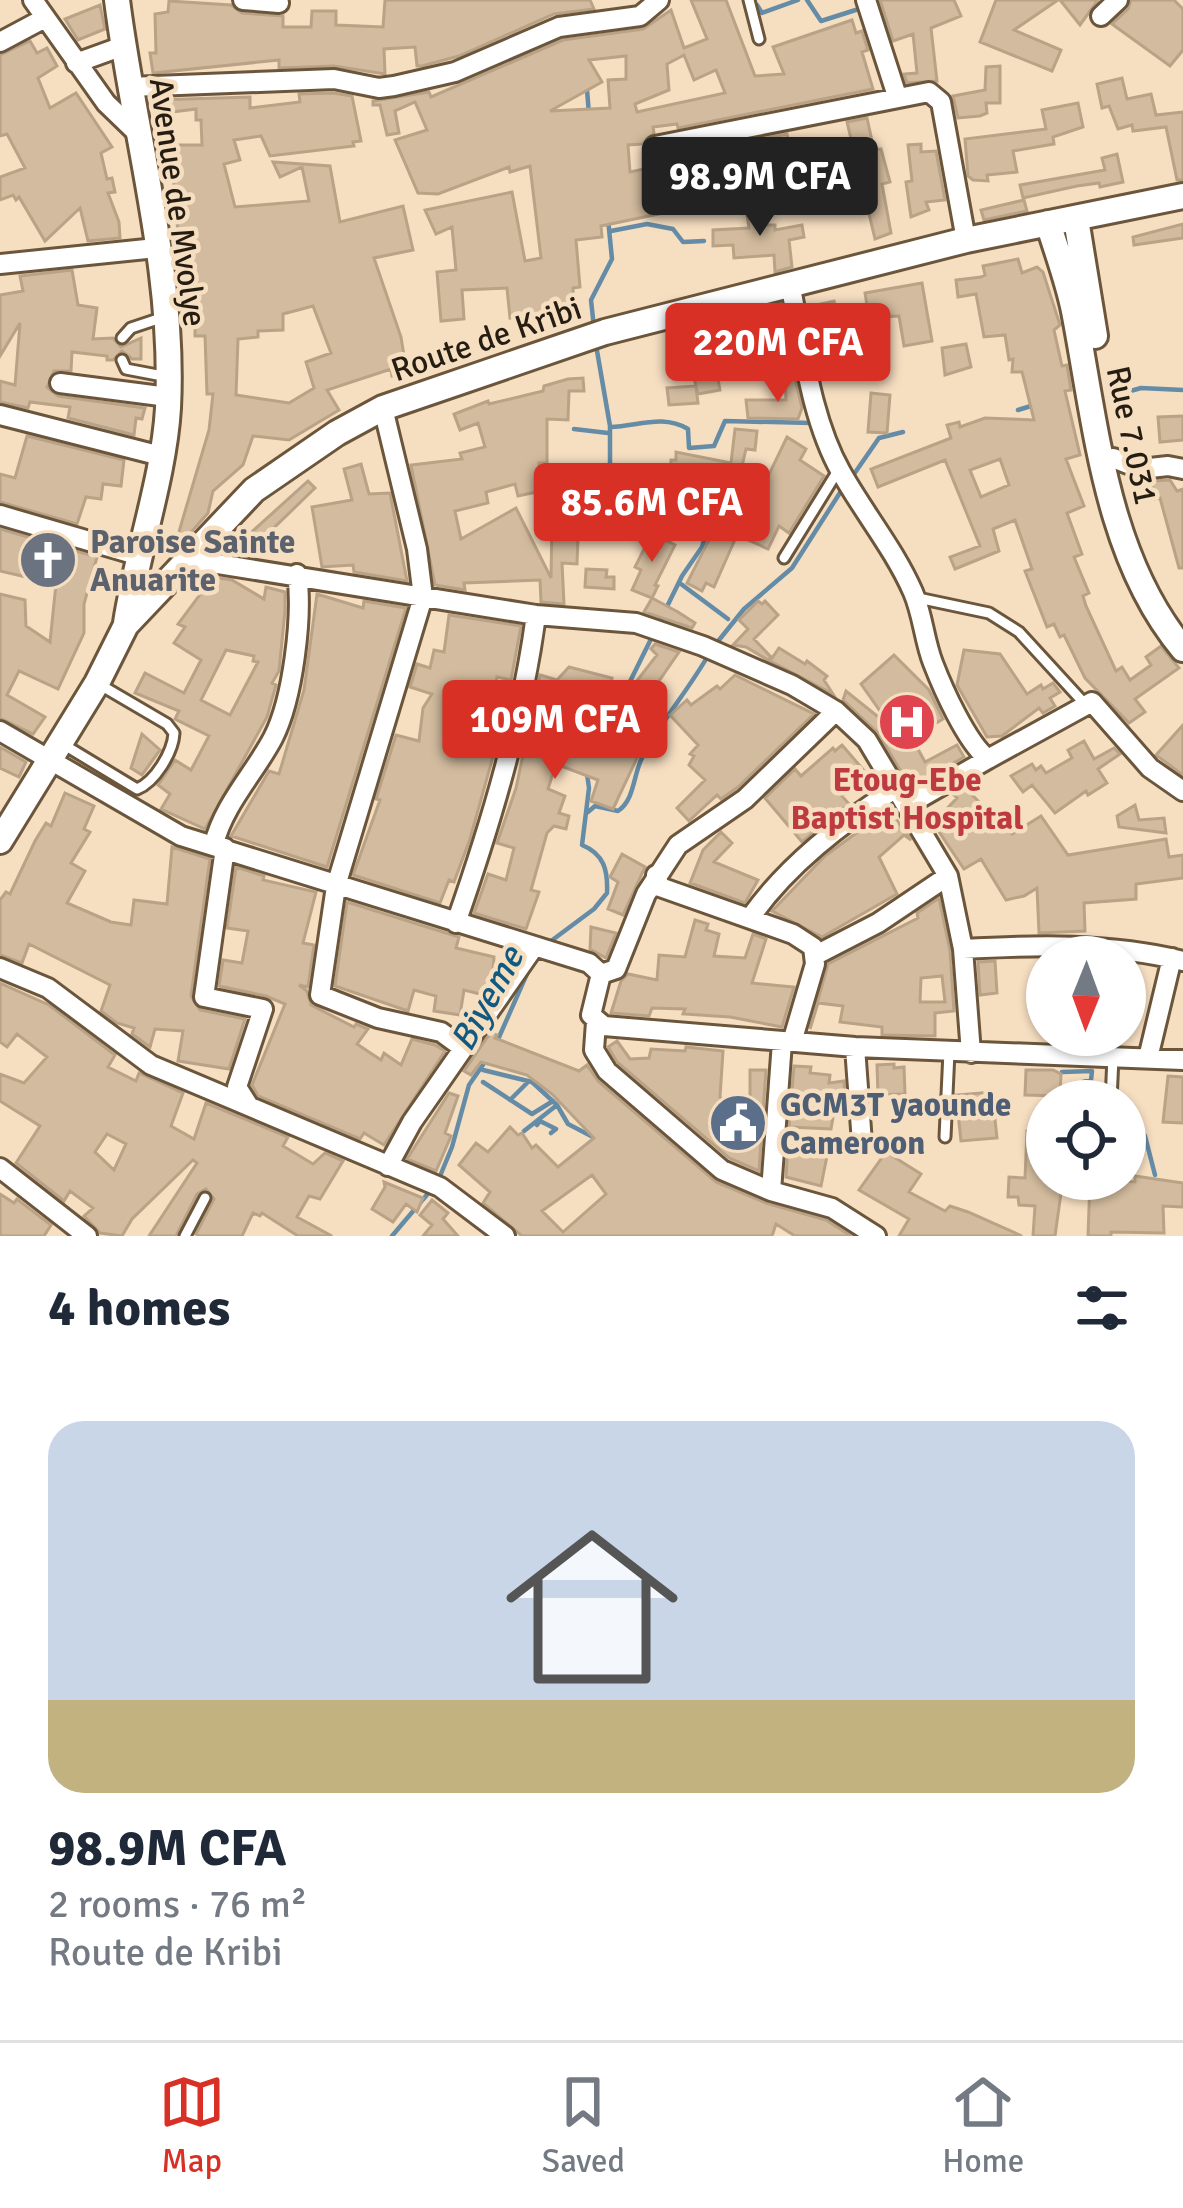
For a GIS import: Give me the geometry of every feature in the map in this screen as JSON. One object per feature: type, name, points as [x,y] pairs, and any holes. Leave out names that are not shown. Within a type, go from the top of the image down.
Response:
[{"type":"main road","name":"Avenue de Mvolye","points":[[119,0],[167,316],[168,387],[161,455],[126,625]]},
{"type":"main road","name":"Route de Kribi","points":[[0,841],[97,683],[126,625],[271,477],[382,408],[593,335],[966,240],[1183,196]]},
{"type":"main road","name":"Rue 7.031","points":[[1076,219],[1097,398],[1123,541],[1150,602],[1183,649]]},
{"type":"main road","name":"Rue 7.031","points":[[1048,223],[1134,539],[1166,609],[1183,634]]},
{"type":"street","points":[[33,0],[106,103],[136,132]]},
{"type":"street","points":[[243,0],[279,3]]},
{"type":"street","points":[[129,88],[334,79],[379,88],[455,72],[559,27],[640,16],[659,0]]},
{"type":"street","points":[[866,0],[897,96]]},
{"type":"street","points":[[1101,16],[1118,0]]},
{"type":"street","points":[[0,42],[45,18]]},
{"type":"street","points":[[76,63],[123,46]]},
{"type":"street","points":[[655,146],[928,92],[941,102],[966,240]]},
{"type":"street","points":[[0,264],[156,248]]},
{"type":"street","points":[[790,284],[819,414],[839,469],[915,598],[932,662],[964,731],[988,759]]},
{"type":"street","points":[[60,383],[168,387]]},
{"type":"street","points":[[382,408],[417,549],[423,596],[335,886],[320,995],[378,1018],[441,1032],[464,1048]]},
{"type":"street","points":[[0,415],[161,455]]},
{"type":"street","points":[[1113,458],[1141,469],[1183,469]]},
{"type":"street","points":[[0,515],[137,555]]},
{"type":"street","points":[[187,559],[536,615],[614,618],[710,649],[792,685],[836,711],[867,740],[949,877],[963,950],[971,1053]]},
{"type":"street","points":[[249,1106],[237,1087],[263,1009],[204,997],[224,815],[280,722],[298,652],[297,574]]},
{"type":"street","points":[[456,923],[502,777],[524,690],[536,615]]},
{"type":"street","points":[[750,918],[808,853],[901,797],[988,759],[1084,703],[1095,704],[1150,768],[1183,791]]},
{"type":"street","points":[[601,974],[616,969],[656,875],[678,844],[745,799],[836,711]]},
{"type":"street","points":[[0,731],[56,753],[166,829],[589,963],[601,974]]},
{"type":"street","points":[[656,875],[660,887],[793,934],[813,947],[816,955],[787,1042],[771,1191]]},
{"type":"street","points":[[816,955],[878,923],[949,877]]},
{"type":"street","points":[[963,950],[1023,946],[1137,950],[1178,959],[1148,1058]]},
{"type":"street","points":[[388,1166],[412,1122],[534,947]]},
{"type":"street","points":[[0,968],[48,988],[151,1065],[449,1192],[505,1236]]},
{"type":"street","points":[[601,974],[591,1015],[604,1026],[855,1047],[1183,1060]]},
{"type":"street","points":[[596,1022],[594,1050],[607,1071],[722,1170],[771,1191],[832,1208],[876,1236]]},
{"type":"street","points":[[855,1047],[862,1143]]},
{"type":"street","points":[[0,1168],[87,1236]]},
{"type":"lane","points":[[749,0],[759,39]]},
{"type":"lane","points":[[122,338],[131,328],[167,316]]},
{"type":"lane","points":[[122,360],[126,369],[168,387]]},
{"type":"lane","points":[[784,558],[839,469]]},
{"type":"lane","points":[[915,598],[989,613],[1019,632],[1084,703]]},
{"type":"lane","points":[[56,753],[137,789],[146,786],[173,745],[174,733],[167,724],[97,683]]},
{"type":"lane","points":[[945,1137],[949,1052]]},
{"type":"lane","points":[[1112,1080],[1113,1057]]},
{"type":"lane","points":[[185,1236],[205,1198]]},
{"type":"building","points":[[385,0],[590,0],[594,9],[554,14],[459,56],[422,66],[417,66],[415,47],[384,49],[385,74],[334,66],[279,68],[279,60],[153,73],[150,53],[156,53],[155,14],[168,12],[169,1],[231,5],[242,13],[283,16],[283,27],[311,27],[312,11],[336,11],[336,25],[383,27]]},
{"type":"building","points":[[691,0],[726,0],[755,76],[784,74],[773,47],[852,20],[856,33],[862,31],[868,50],[862,52],[873,89],[678,128],[677,124],[653,127],[654,133],[642,144],[628,145],[630,172],[658,166],[668,212],[601,226],[602,237],[576,240],[580,287],[573,288],[574,312],[542,312],[543,332],[529,332],[528,316],[510,318],[507,288],[462,290],[464,319],[441,321],[437,272],[456,270],[452,227],[436,234],[425,210],[512,192],[525,261],[541,258],[530,166],[510,172],[509,167],[438,194],[418,193],[395,140],[427,130],[415,102],[395,111],[399,133],[387,135],[380,105],[373,101],[429,92],[431,97],[563,40],[643,29],[671,10],[684,48],[707,39]],"holes":[[[684,55],[694,80],[716,70],[725,93],[637,112],[635,104],[669,90],[667,64]],[[626,56],[626,79],[608,80],[610,108],[550,111],[602,82],[589,60]]]},
{"type":"building","points":[[880,0],[954,0],[961,16],[931,28],[937,81],[907,83],[904,74],[917,73],[913,34],[893,41]]},
{"type":"building","points":[[996,0],[1058,0],[1014,30],[1061,50],[1052,71],[980,42]]},
{"type":"building","points":[[1060,0],[1098,0],[1080,25]]},
{"type":"building","points":[[1131,0],[1174,0],[1183,9],[1183,50],[1170,66],[1112,24]]},
{"type":"building","points":[[100,5],[105,29],[78,40],[65,19]]},
{"type":"building","points":[[30,41],[37,53],[47,48],[57,66],[38,78],[50,108],[76,93],[112,147],[101,153],[107,179],[112,178],[115,192],[108,193],[120,238],[88,241],[80,208],[45,241],[19,197],[0,200],[0,177],[25,168],[7,134],[0,136],[0,55]]},
{"type":"building","points":[[1000,66],[1000,103],[986,103],[987,113],[980,116],[958,118],[953,96],[985,90],[986,67]]},
{"type":"building","points":[[1122,78],[1127,99],[1151,94],[1156,115],[1183,112],[1183,180],[1177,180],[1166,127],[1118,129],[1109,106],[1102,108],[1097,84]]},
{"type":"building","points":[[299,94],[352,96],[361,141],[353,142],[354,146],[270,156],[261,136],[234,140],[240,160],[224,164],[235,207],[309,201],[302,167],[280,177],[273,162],[330,166],[340,222],[403,206],[413,250],[374,258],[401,337],[407,374],[392,376],[391,369],[327,390],[339,410],[289,440],[253,436],[243,465],[213,491],[208,513],[186,538],[178,535],[209,430],[213,394],[207,394],[205,336],[195,336],[195,276],[187,277],[185,244],[179,245],[168,145],[202,145],[201,120],[196,120],[196,109],[156,114],[154,100],[250,97],[250,108],[300,102]],"holes":[[[313,306],[331,353],[306,362],[314,388],[289,403],[236,395],[238,339],[258,337],[258,331],[283,330],[283,314]]]},
{"type":"building","points":[[1078,103],[1083,127],[1053,137],[1054,144],[1013,151],[1017,172],[987,175],[988,181],[968,176],[965,139],[1046,129],[1042,110]]},
{"type":"building","points":[[867,118],[874,150],[881,149],[890,182],[882,184],[891,233],[875,239],[847,122]]},
{"type":"building","points":[[787,134],[792,156],[713,170],[709,149]]},
{"type":"building","points":[[921,144],[921,152],[936,151],[945,200],[926,202],[929,210],[911,217],[908,145]]},
{"type":"building","points":[[1117,154],[1123,182],[1023,198],[1020,185],[1105,170],[1102,158]]},
{"type":"building","points":[[832,171],[841,205],[808,213],[799,180]]},
{"type":"building","points":[[1024,200],[1027,211],[984,220],[981,210]]},
{"type":"building","points":[[758,201],[761,225],[775,225],[775,230],[802,225],[804,237],[789,240],[792,267],[775,272],[774,255],[734,258],[733,245],[713,246],[713,230],[749,228],[745,202]]},
{"type":"building","points":[[1183,224],[1183,238],[1134,245],[1133,237]]},
{"type":"building","points":[[1018,259],[1022,273],[1037,267],[1043,272],[1060,325],[1054,330],[1062,366],[1067,365],[1071,390],[1065,391],[1080,455],[1066,459],[1084,506],[1067,513],[1082,554],[1074,557],[1089,593],[1083,596],[1086,606],[1116,671],[1122,667],[1130,680],[1151,665],[1146,657],[1161,646],[1179,668],[1135,699],[1145,712],[1129,723],[1085,678],[1064,635],[1060,637],[1054,624],[1047,627],[1025,571],[1032,569],[1015,520],[993,529],[999,551],[955,569],[950,557],[980,546],[945,460],[878,487],[871,469],[951,438],[947,425],[959,422],[960,427],[985,418],[1034,420],[1022,372],[1012,372],[1005,335],[984,337],[976,294],[958,297],[956,280],[985,275],[983,266]],"holes":[[[1000,459],[1009,485],[981,497],[970,470]]]},
{"type":"building","points":[[72,270],[78,305],[97,308],[93,339],[113,338],[121,347],[141,338],[141,359],[122,351],[113,360],[72,352],[71,371],[54,371],[47,387],[58,396],[145,408],[142,419],[136,418],[134,435],[68,418],[70,407],[30,402],[28,408],[0,402],[0,381],[15,385],[20,323],[0,356],[0,295],[23,291],[20,276]]},
{"type":"building","points":[[922,283],[932,341],[904,346],[899,316],[877,317],[881,340],[818,356],[808,307],[834,301],[838,320],[868,312],[865,293]]},
{"type":"building","points":[[966,344],[971,367],[945,375],[942,348]]},
{"type":"building","points":[[714,358],[720,390],[698,394],[696,387],[698,403],[669,405],[667,388],[696,386],[690,363]]},
{"type":"building","points":[[794,375],[802,408],[798,419],[748,418],[746,400],[786,400],[785,377]]},
{"type":"building","points":[[583,378],[584,391],[569,391],[568,420],[547,419],[547,463],[539,463],[541,491],[518,496],[515,484],[486,492],[488,503],[455,511],[461,539],[516,508],[551,578],[552,523],[586,524],[586,538],[578,537],[577,564],[562,563],[564,604],[541,602],[540,580],[464,583],[465,590],[435,585],[411,465],[462,459],[460,453],[485,447],[478,423],[460,430],[454,414]]},
{"type":"building","points":[[871,393],[890,395],[887,433],[868,432]]},
{"type":"building","points":[[1183,416],[1183,440],[1160,442],[1158,417]]},
{"type":"building","points":[[735,429],[757,431],[755,450],[746,449],[740,475],[752,480],[748,518],[787,437],[806,449],[800,460],[824,476],[789,533],[779,526],[768,549],[737,535],[714,587],[706,583],[702,591],[687,583],[717,524],[688,513],[689,505],[679,505],[679,473],[670,473],[671,460],[676,460],[676,452],[731,463]]},
{"type":"building","points":[[27,436],[124,460],[121,486],[103,484],[101,499],[86,497],[77,524],[0,502],[0,474],[15,478]]},
{"type":"building","points":[[361,464],[369,494],[390,493],[407,581],[354,572],[353,565],[322,567],[312,507],[352,500],[344,469]]},
{"type":"building","points":[[1170,480],[1177,491],[1183,489],[1183,568],[1179,568],[1151,481]]},
{"type":"building","points":[[308,481],[315,488],[252,549],[234,548]]},
{"type":"building","points":[[0,529],[97,557],[84,604],[84,633],[58,689],[19,671],[7,695],[45,717],[33,734],[0,718],[0,594],[25,600],[26,626],[50,642],[56,584],[0,571]]},
{"type":"building","points":[[652,533],[675,545],[652,598],[632,590],[641,570],[635,567]]},
{"type":"building","points":[[586,569],[607,570],[606,577],[614,577],[614,589],[585,587]]},
{"type":"building","points":[[213,577],[232,580],[264,599],[266,587],[285,592],[279,671],[272,683],[276,685],[267,717],[205,829],[161,809],[170,794],[158,785],[175,760],[191,770],[209,736],[175,719],[179,711],[135,693],[145,673],[184,693],[201,660],[174,643],[185,627],[178,624]],"holes":[[[226,650],[254,656],[253,661],[258,662],[230,715],[201,700]]]},
{"type":"building","points":[[317,594],[363,608],[364,601],[406,608],[327,867],[231,836],[269,771],[279,774],[304,690]]},
{"type":"building","points":[[652,598],[695,623],[692,628],[644,612]]},
{"type":"building","points":[[758,601],[765,601],[778,615],[754,639],[771,657],[768,660],[733,645],[748,629],[739,620]]},
{"type":"building","points":[[449,615],[521,626],[511,680],[497,677],[494,696],[470,692],[455,742],[482,749],[485,732],[499,735],[470,839],[454,882],[449,880],[440,903],[353,875],[380,800],[376,799],[396,735],[419,741],[423,708],[432,694],[410,687],[417,664],[430,668],[434,650],[444,652]]},
{"type":"building","points":[[655,644],[679,652],[648,697],[665,709],[654,728],[619,704],[657,655],[651,649]]},
{"type":"building","points":[[779,648],[827,676],[824,680],[833,694],[770,661]]},
{"type":"building","points":[[964,650],[1000,654],[1027,694],[1053,683],[1060,692],[1050,698],[1055,706],[1043,713],[1039,708],[1002,736],[987,737],[957,685]]},
{"type":"building","points":[[894,655],[929,690],[943,719],[912,738],[925,762],[957,745],[964,757],[911,788],[878,733],[843,700],[846,691],[892,728],[861,684]]},
{"type":"building","points":[[569,667],[612,678],[593,721],[599,723],[597,731],[602,725],[645,741],[613,809],[591,801],[598,780],[556,764],[548,789],[565,796],[559,813],[569,816],[566,829],[554,826],[547,833],[531,890],[539,892],[526,929],[474,913],[488,874],[506,880],[514,848],[497,843],[516,788],[540,675],[557,680]]},
{"type":"building","points":[[735,675],[814,714],[738,787],[721,799],[717,795],[689,821],[677,808],[705,780],[689,765],[694,756],[690,754],[698,745],[670,715],[687,700],[691,705],[717,686],[720,689]]},
{"type":"building","points":[[1183,725],[1183,775],[1156,755]]},
{"type":"building","points":[[142,734],[160,750],[142,775],[131,768]]},
{"type":"building","points":[[1084,741],[1094,759],[1114,748],[1120,754],[1098,769],[1107,783],[1055,813],[1032,785],[1023,792],[1011,776],[1032,764],[1046,773],[1072,758],[1068,750]]},
{"type":"building","points":[[842,745],[867,774],[842,796],[849,804],[802,842],[765,798],[795,769],[801,776]]},
{"type":"building","points":[[0,747],[26,762],[19,777],[0,768]]},
{"type":"building","points":[[965,788],[1012,834],[1041,816],[1068,855],[1166,839],[1169,857],[1183,855],[1183,878],[1136,884],[1136,899],[1084,903],[1085,931],[1039,933],[1037,888],[1006,900],[981,859],[964,869],[925,811],[937,819],[957,798],[953,794]]},
{"type":"building","points":[[65,793],[94,806],[84,829],[90,832],[71,863],[85,871],[67,903],[111,922],[131,925],[134,900],[167,904],[172,847],[210,859],[191,996],[200,1010],[245,1019],[229,1069],[178,1061],[183,1031],[155,1029],[150,1047],[132,1034],[134,1028],[101,1011],[110,985],[29,944],[22,963],[0,955],[0,900],[6,892],[10,894]]},
{"type":"building","points":[[1135,805],[1139,820],[1164,818],[1166,833],[1119,827],[1117,816]]},
{"type":"building","points":[[889,809],[911,840],[904,835],[879,857],[897,894],[822,937],[772,911],[825,856]]},
{"type":"building","points":[[721,832],[732,843],[714,862],[758,880],[745,903],[690,883],[703,850]]},
{"type":"building","points":[[622,854],[645,867],[623,915],[608,909],[618,882],[610,877]]},
{"type":"building","points":[[236,867],[264,876],[263,880],[316,892],[303,943],[314,945],[308,987],[299,985],[307,991],[311,1005],[368,1029],[357,1044],[381,1060],[384,1053],[401,1065],[412,1039],[445,1051],[384,1145],[364,1133],[360,1139],[258,1096],[252,1085],[285,1004],[219,986],[223,960],[242,963],[248,931],[227,928]]},
{"type":"building","points":[[939,898],[950,951],[954,1011],[935,1013],[935,1036],[882,1035],[882,1027],[840,1022],[843,1006],[818,1003],[810,1029],[828,964],[918,918],[917,913]],"holes":[[[942,976],[945,1002],[920,1002],[921,978]]]},
{"type":"building","points":[[347,902],[459,937],[456,948],[494,957],[492,984],[484,995],[464,990],[460,1015],[434,1011],[436,996],[414,990],[408,1011],[335,986]]},
{"type":"building","points":[[695,920],[719,934],[714,956],[745,958],[753,934],[766,939],[752,983],[794,987],[782,1027],[683,1014],[685,1009],[652,1008],[649,1016],[611,1013],[621,981],[628,974],[657,980],[659,955],[685,957]]},
{"type":"building","points":[[591,927],[616,933],[606,958],[590,949]]},
{"type":"building","points":[[995,961],[997,993],[980,995],[978,962]]},
{"type":"building","points":[[0,983],[49,1005],[115,1055],[108,1067],[136,1081],[139,1073],[183,1093],[171,1126],[194,1139],[206,1103],[288,1137],[283,1146],[313,1164],[325,1153],[343,1161],[320,1199],[309,1196],[297,1217],[332,1236],[298,1236],[262,1213],[253,1213],[242,1236],[200,1236],[196,1234],[214,1199],[206,1189],[197,1194],[176,1236],[149,1236],[197,1163],[193,1160],[132,1219],[122,1236],[100,1233],[84,1216],[93,1208],[70,1191],[64,1201],[16,1163],[40,1126],[0,1101],[0,1074],[24,1083],[47,1057],[17,1034],[7,1047],[0,1042]],"holes":[[[107,1134],[126,1144],[114,1170],[95,1152]]]},
{"type":"building","points":[[491,1032],[495,1038],[579,1071],[587,1065],[598,1081],[716,1182],[826,1220],[851,1236],[795,1236],[776,1224],[772,1236],[522,1236],[483,1203],[490,1192],[459,1165],[476,1143],[488,1152],[510,1127],[558,1167],[594,1138],[527,1075],[481,1062],[471,1075],[464,1071]],"holes":[[[592,1175],[606,1194],[563,1232],[542,1211]]]},
{"type":"building","points":[[617,1041],[630,1059],[649,1058],[651,1049],[723,1051],[720,1097],[724,1102],[750,1104],[750,1070],[766,1070],[759,1171],[729,1158],[617,1062],[608,1047]]},
{"type":"building","points":[[894,1064],[894,1068],[904,1067],[905,1094],[878,1095],[877,1065]]},
{"type":"building","points":[[794,1066],[830,1075],[829,1083],[844,1081],[845,1101],[836,1101],[831,1129],[789,1127]]},
{"type":"building","points":[[1026,1070],[1061,1074],[1061,1080],[1026,1080],[1025,1095]]},
{"type":"building","points":[[1168,1076],[1183,1077],[1183,1123],[1163,1122]]},
{"type":"building","points":[[992,1092],[997,1138],[961,1141],[956,1095]]},
{"type":"building","points":[[449,1093],[458,1096],[445,1133],[451,1136],[436,1171],[407,1159]]},
{"type":"building","points":[[788,1141],[825,1149],[821,1186],[786,1177]]},
{"type":"building","points":[[886,1152],[921,1174],[909,1192],[945,1211],[950,1206],[1022,1236],[899,1236],[909,1219],[859,1190]]},
{"type":"building","points":[[1026,1154],[1026,1200],[1060,1200],[1055,1236],[1033,1236],[1035,1206],[1019,1205],[1018,1197],[1008,1197],[1009,1177],[1025,1178]]},
{"type":"building","points":[[1146,1178],[1183,1183],[1183,1207],[1163,1206],[1164,1233],[1088,1236],[1089,1200],[1146,1200]]},
{"type":"building","points":[[384,1182],[423,1198],[417,1212],[406,1204],[393,1222],[372,1209]]},
{"type":"building","points":[[0,1194],[14,1203],[17,1199],[51,1225],[44,1236],[0,1236]]},
{"type":"building","points":[[432,1200],[448,1213],[443,1219],[458,1236],[423,1236],[432,1225],[420,1215]]},
{"type":"waterway","points":[[757,5],[762,13],[798,0]]},
{"type":"waterway","points":[[807,0],[821,21],[862,8]]},
{"type":"waterway","name":"Biyeme","points":[[587,90],[589,114]]},
{"type":"waterway","points":[[659,187],[677,183]]},
{"type":"waterway","name":"Biyeme","points":[[594,328],[591,300],[612,259],[608,219]]},
{"type":"waterway","points":[[611,231],[647,224],[673,229],[683,242],[704,241]]},
{"type":"waterway","name":"Biyeme","points":[[596,345],[610,426],[610,472],[627,479],[684,479]]},
{"type":"waterway","points":[[1120,394],[1141,388],[1183,390]]},
{"type":"waterway","points":[[1018,410],[1031,406]]},
{"type":"waterway","points":[[611,427],[679,425],[688,429],[689,448],[714,446],[725,421],[812,423]]},
{"type":"waterway","points":[[574,429],[608,433]]},
{"type":"waterway","points":[[852,477],[879,438],[903,432]]},
{"type":"waterway","points":[[715,645],[744,609],[792,568],[843,488]]},
{"type":"waterway","name":"Biyeme","points":[[658,625],[702,547],[711,518]]},
{"type":"waterway","points":[[681,584],[728,619]]},
{"type":"waterway","name":"Biyeme","points":[[605,732],[653,635]]},
{"type":"waterway","points":[[588,812],[595,806],[618,811],[623,806],[649,746],[709,654]]},
{"type":"waterway","name":"Biyeme","points":[[547,944],[594,909],[607,893],[603,864],[582,845],[587,774]]},
{"type":"waterway","name":"Biyeme","points":[[496,1044],[530,967]]},
{"type":"waterway","name":"Biyeme","points":[[438,1181],[469,1085],[487,1059]]},
{"type":"waterway","points":[[483,1070],[532,1082],[557,1105],[568,1124],[593,1137]]},
{"type":"waterway","points":[[1062,1072],[1092,1071],[1091,1080]]},
{"type":"waterway","points":[[483,1082],[532,1114],[553,1101]]},
{"type":"waterway","points":[[510,1100],[527,1083]]},
{"type":"waterway","points":[[524,1131],[557,1105]]},
{"type":"waterway","points":[[537,1125],[540,1121],[556,1129],[551,1133]]},
{"type":"waterway","points":[[1146,1140],[1155,1175]]},
{"type":"waterway","name":"Biyeme","points":[[392,1236],[431,1190]]},
{"type":"place","name":"Paroise Sainte Anuarite","points":[[48,560]]},
{"type":"place","name":"Etoug-Ebe Baptist Hospital","points":[[907,722]]},
{"type":"place","name":"GCM3T yaounde Cameroon","points":[[738,1123]]}]
